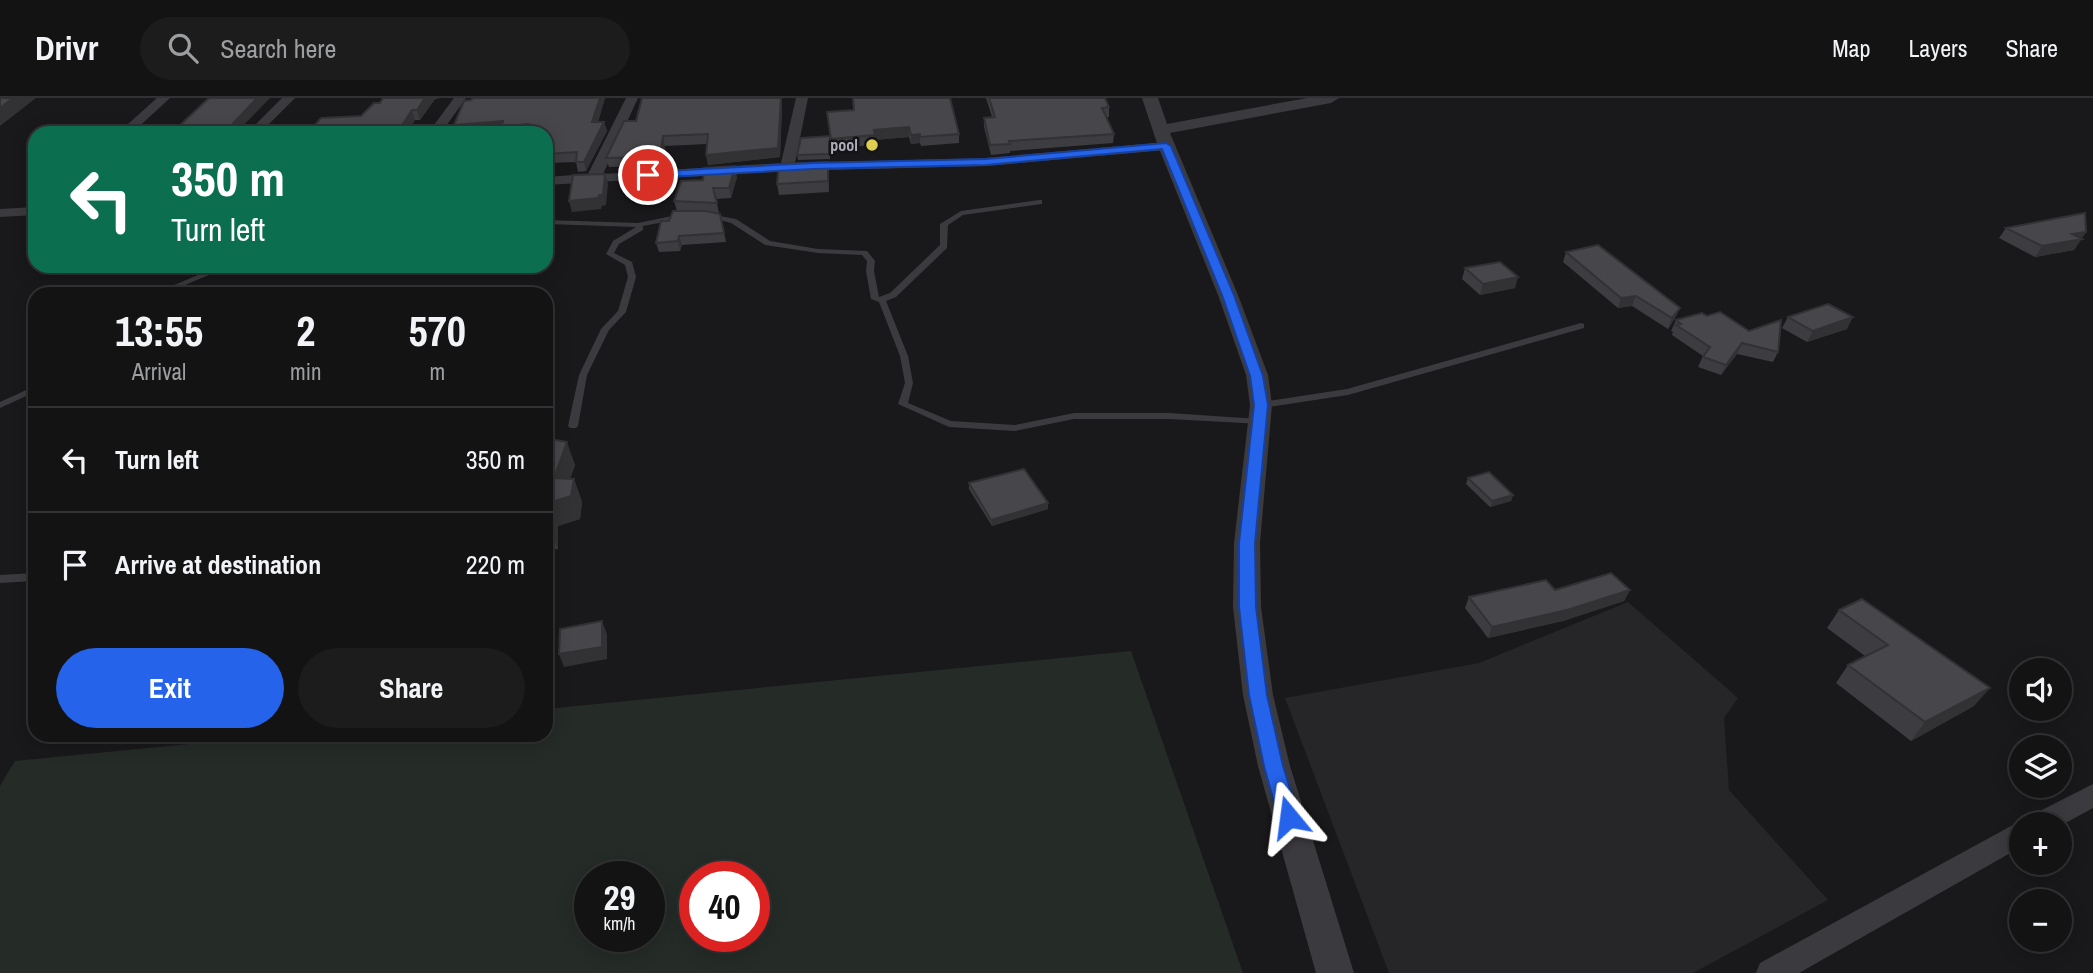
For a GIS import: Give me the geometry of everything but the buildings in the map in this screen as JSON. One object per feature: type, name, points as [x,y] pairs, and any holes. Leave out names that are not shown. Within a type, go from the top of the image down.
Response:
[{"type":"street","points":[[132,126],[163,98]]},
{"type":"street","points":[[260,126],[289,98]]},
{"type":"street","points":[[439,126],[460,98]]},
{"type":"street","points":[[593,178],[632,98]]},
{"type":"street","points":[[787,167],[802,98]]},
{"type":"street","points":[[1150,98],[1257,376],[1260,414],[1247,543],[1247,607],[1258,695],[1273,766],[1335,973]]},
{"type":"street","points":[[553,181],[787,167],[986,162],[1164,138],[1331,98]]},
{"type":"street","points":[[0,213],[28,211]]},
{"type":"street","points":[[2067,812],[2090,802]]},
{"type":"street","points":[[1771,973],[2009,841]]},
{"type":"lane","points":[[553,222],[638,225],[675,216],[708,216],[733,221],[768,243],[818,251],[864,253],[871,261],[868,274],[876,289],[875,299],[882,300],[893,295],[944,246],[944,224],[961,213],[1040,202]]},
{"type":"lane","points":[[573,426],[583,374],[605,328],[622,312],[624,297],[631,286],[629,264],[610,254],[616,243],[640,228],[638,225]]},
{"type":"lane","points":[[174,287],[209,273]]},
{"type":"lane","points":[[882,300],[904,356],[909,383],[902,404],[948,424],[1015,428],[1074,416],[1260,414],[1349,392],[1581,326]]},
{"type":"lane","points":[[0,405],[28,392]]},
{"type":"lane","points":[[0,579],[28,577]]},
{"type":"shaded area","points":[[1628,602],[1738,698],[1724,718],[1729,790],[1828,900],[1693,973],[1389,973],[1285,698],[1479,663]]},
{"type":"shaded area","points":[[1131,651],[1243,973],[0,973],[0,786],[15,761],[209,742],[553,742],[553,708]]},
{"type":"place","name":"pool","points":[[872,145]]},
{"type":"route","points":[[648,175],[813,166],[986,162],[1166,146],[1228,295],[1257,376],[1261,405],[1247,543],[1247,607],[1258,695],[1273,766],[1289,817]]}]
